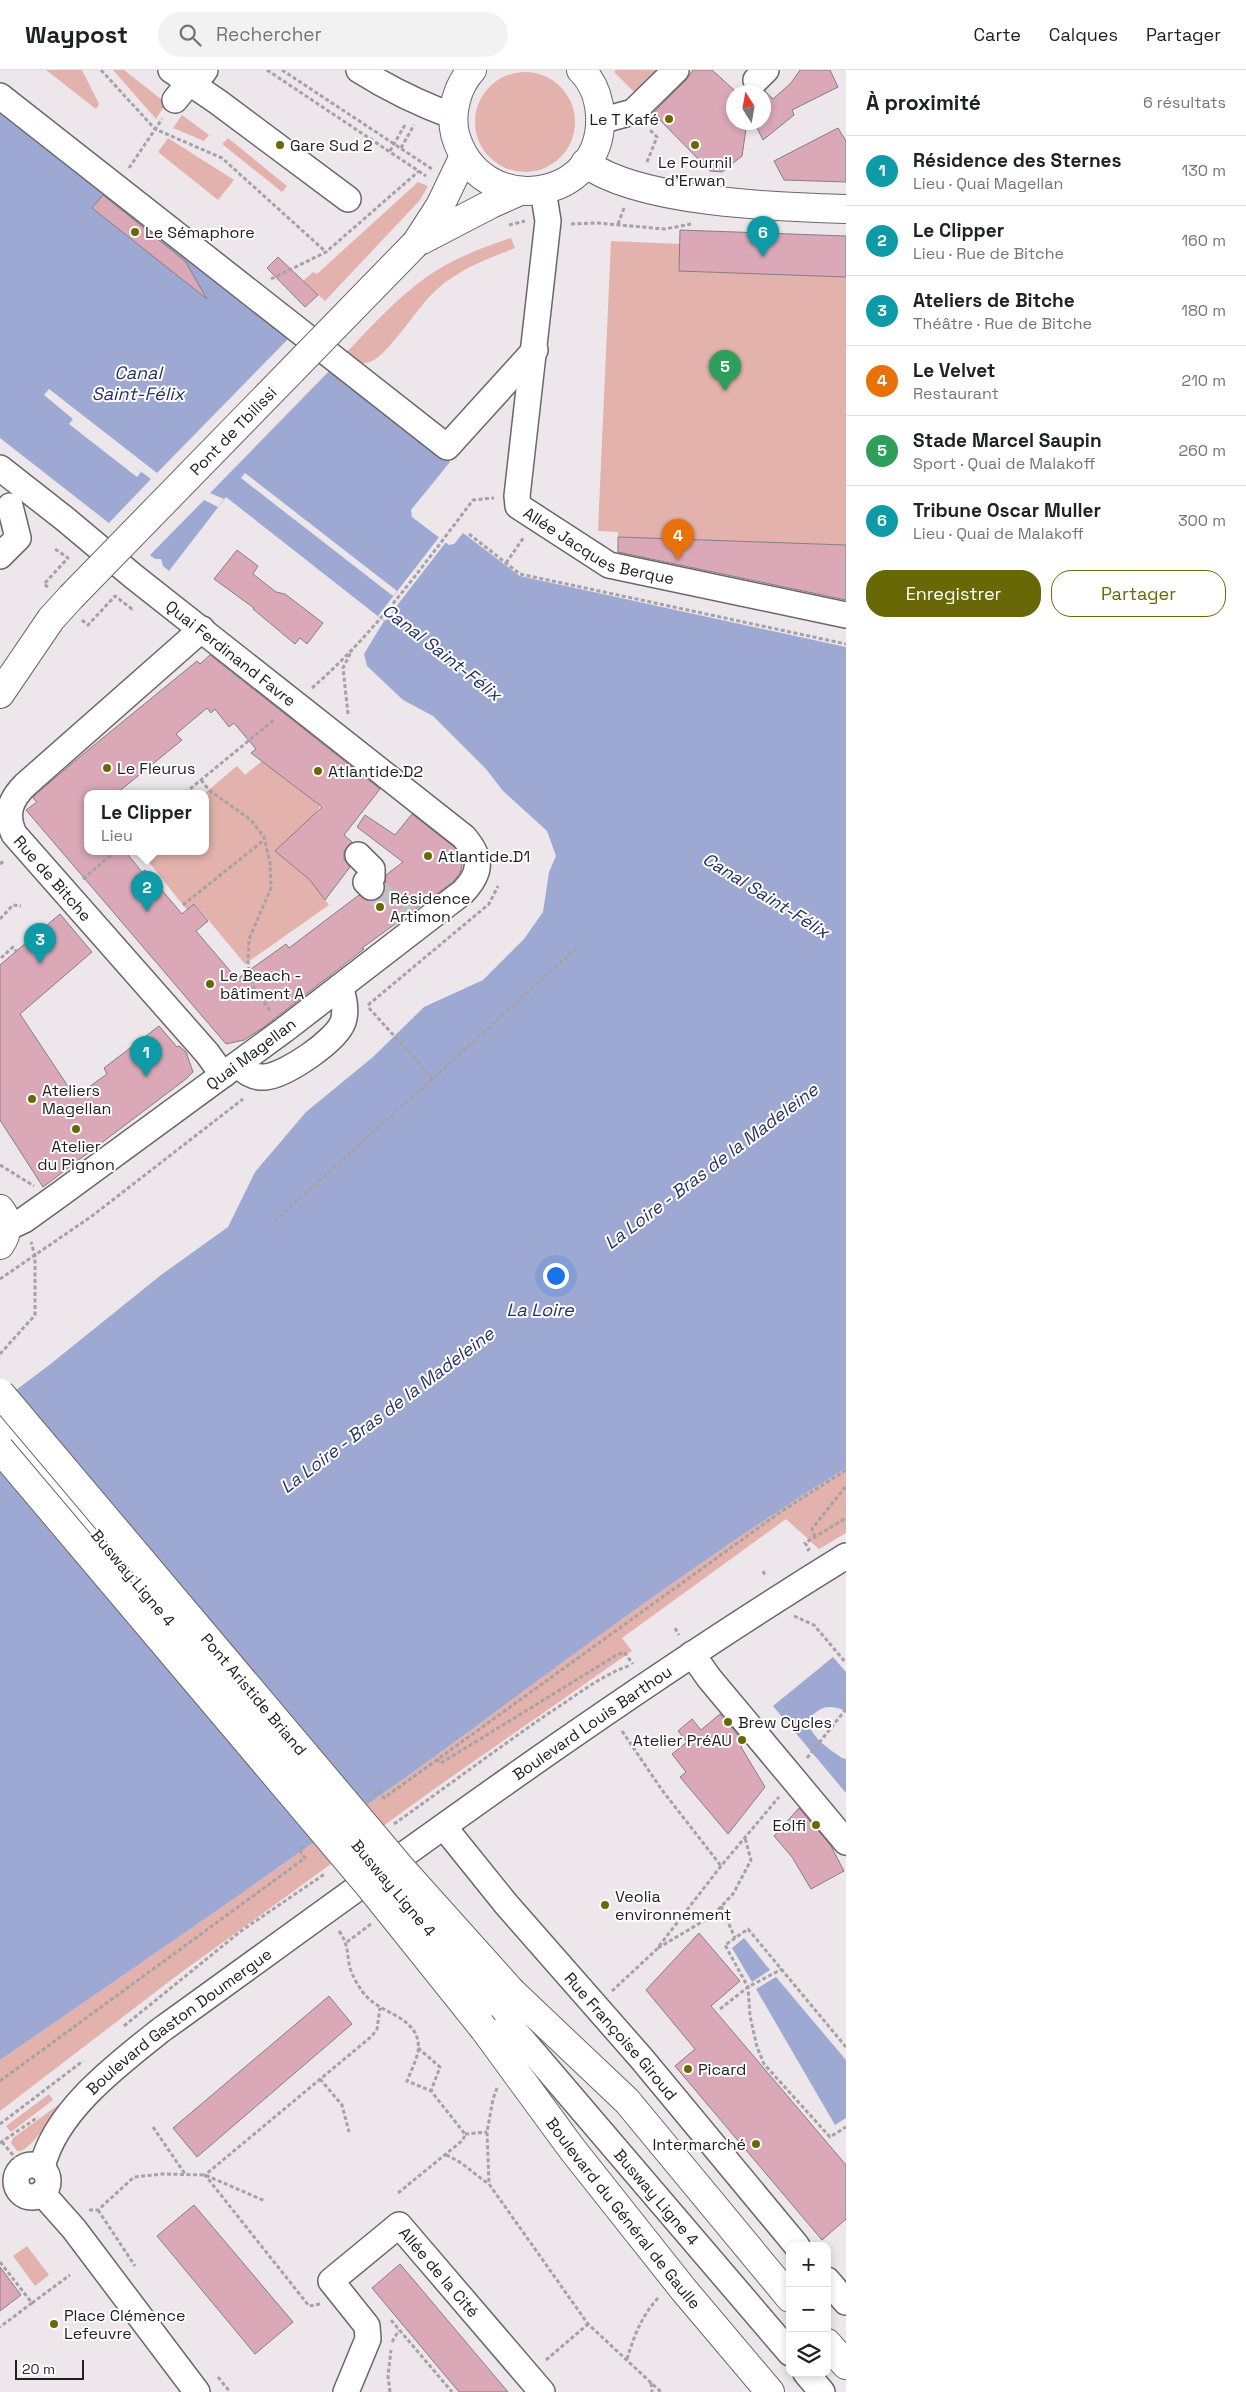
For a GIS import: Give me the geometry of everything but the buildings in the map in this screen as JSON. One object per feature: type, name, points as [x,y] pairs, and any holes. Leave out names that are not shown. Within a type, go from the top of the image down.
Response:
[{"type":"main road","points":[[472,70],[458,94],[454,116],[454,130],[464,156],[470,166],[488,181],[509,190],[532,191]]},
{"type":"main road","points":[[581,70],[597,96],[600,122],[596,144],[585,163],[597,172],[668,194],[745,203],[846,209]]},
{"type":"main road","name":"Pont de Tbilissi","points":[[51,619],[416,244],[440,206],[441,180],[464,156]]},
{"type":"main road","name":"Pont de Tbilissi","points":[[416,244],[491,204],[566,180],[585,163]]},
{"type":"main road","points":[[0,660],[51,619]]},
{"type":"main road","points":[[0,694],[51,619]]},
{"type":"main road","name":"Pont Aristide Briand","points":[[0,1393],[400,1867],[502,1998]]},
{"type":"main road","name":"Boulevard du Général de Gaulle","points":[[0,1449],[371,1888],[484,2029],[572,2149],[670,2273],[770,2392]]},
{"type":"main road","points":[[502,1998],[627,2102],[786,2293]]},
{"type":"main road","points":[[831,2348],[846,2365]]},
{"type":"street","points":[[358,70],[383,86],[418,103],[454,116]]},
{"type":"street","points":[[600,122],[633,112],[676,70]]},
{"type":"street","points":[[188,79],[348,199]]},
{"type":"street","points":[[0,96],[447,447],[535,350]]},
{"type":"street","name":"Allée Jacques Berque","points":[[532,191],[548,221],[535,350],[517,496],[518,506],[609,565],[846,615]]},
{"type":"street","name":"Quai Ferdinand Favre","points":[[0,468],[12,503],[133,576],[464,837]]},
{"type":"street","points":[[0,556],[18,538],[12,503]]},
{"type":"street","name":"Rue de Bitche","points":[[202,629],[15,795],[10,805],[9,816],[14,834],[72,888],[230,1070]]},
{"type":"street","name":"Quai Magellan","points":[[2,1227],[24,1220],[52,1200],[340,987],[411,921],[463,892],[475,880],[478,863],[473,848],[464,837]]},
{"type":"street","points":[[358,855],[372,869],[372,877],[366,882],[371,887]]},
{"type":"street","points":[[230,1070],[265,1077],[285,1070],[311,1053],[338,1032],[343,1022],[344,998],[340,987]]},
{"type":"street","name":"Busway Ligne 4","points":[[0,1421],[502,1998],[786,2348]]},
{"type":"street","name":"Boulevard Louis Barthou","points":[[335,1905],[692,1654],[773,1586],[846,1556]]},
{"type":"street","points":[[692,1654],[709,1678],[846,1842]]},
{"type":"street","name":"Rue Françoise Giroud","points":[[444,1827],[506,1904],[642,2059],[795,2242]]},
{"type":"street","name":"Boulevard Gaston Doumergue","points":[[20,2176],[46,2152],[56,2132],[75,2109],[122,2060],[335,1905]]},
{"type":"street","points":[[20,2176],[19,2191],[27,2196],[37,2196],[42,2193],[74,2229],[197,2392]]},
{"type":"street","name":"Allée de la Cité","points":[[346,2392],[368,2339],[367,2326],[331,2281],[399,2225],[542,2392]]},
{"type":"street","points":[[831,2285],[846,2302]]},
{"type":"street","points":[[809,2377],[822,2392]]},
{"type":"path","points":[[100,70],[155,129],[222,158],[326,252]]},
{"type":"path","points":[[266,70],[420,171],[441,180]]},
{"type":"path","points":[[282,70],[401,148],[441,180]]},
{"type":"path","points":[[116,186],[188,79]]},
{"type":"path","points":[[390,151],[418,103]]},
{"type":"path","points":[[633,112],[657,137],[646,165]]},
{"type":"path","points":[[248,291],[326,252],[420,171]]},
{"type":"path","points":[[502,228],[536,219],[562,224],[618,224]]},
{"type":"path","points":[[308,691],[352,650],[381,619],[473,500]]},
{"type":"path","points":[[506,563],[517,547]]},
{"type":"path","points":[[44,584],[68,558],[55,549]]},
{"type":"path","points":[[88,625],[116,596],[132,609]]},
{"type":"path","points":[[348,717],[343,668],[352,650]]},
{"type":"path","points":[[188,790],[277,717]]},
{"type":"path","points":[[200,780],[209,790],[251,820],[264,840],[270,863],[271,888],[249,938],[248,966],[254,988],[274,1016]]},
{"type":"path","points":[[183,905],[264,840]]},
{"type":"path","points":[[72,888],[111,855]]},
{"type":"path","points":[[433,1079],[367,1006],[489,904],[496,893],[499,882]]},
{"type":"path","points":[[0,919],[14,905],[22,906]]},
{"type":"path","points":[[275,1221],[580,944]]},
{"type":"path","points":[[4,962],[1,957],[13,947],[16,951]]},
{"type":"path","points":[[0,1279],[121,1194],[243,1099]]},
{"type":"path","points":[[0,1165],[36,1187]]},
{"type":"path","points":[[0,1354],[35,1315],[35,1256]]},
{"type":"path","points":[[371,1797],[379,1791],[384,1798],[779,1513],[846,1470]]},
{"type":"path","points":[[815,1537],[812,1529],[846,1486]]},
{"type":"path","points":[[763,1571],[791,1615],[814,1624],[846,1664]]},
{"type":"path","points":[[675,1628],[678,1633]]},
{"type":"path","points":[[391,1826],[482,1759],[586,1688],[613,1671],[633,1664],[624,1652],[615,1656],[441,1763],[436,1759]]},
{"type":"path","points":[[807,1759],[846,1709]]},
{"type":"path","points":[[609,1712],[662,1790],[721,1866]]},
{"type":"path","points":[[595,2007],[656,1950],[721,1866],[777,1800]]},
{"type":"path","points":[[656,1950],[712,1916],[733,1894],[751,1860],[745,1838]]},
{"type":"path","points":[[0,2081],[305,1858],[299,1848],[307,1843]]},
{"type":"path","points":[[117,2032],[241,1931],[328,1872]]},
{"type":"path","points":[[335,1905],[347,1942],[349,1965],[362,1992],[380,2008],[402,2019],[411,2026],[417,2035],[418,2048],[407,2081],[430,2091],[465,2134]]},
{"type":"path","points":[[721,1906],[735,1938]]},
{"type":"path","points":[[846,2047],[748,1929],[725,1945],[748,1988],[750,2016],[756,2047],[764,2064],[830,2137],[846,2127]]},
{"type":"path","points":[[720,2009],[748,1988],[782,1969]]},
{"type":"path","points":[[205,2174],[372,2036],[377,2029],[380,2008]]},
{"type":"path","points":[[418,2048],[440,2067],[430,2091]]},
{"type":"path","points":[[0,2124],[89,2056]]},
{"type":"path","points":[[489,2184],[487,2132],[493,2099],[499,2084],[512,2067]]},
{"type":"path","points":[[320,2079],[342,2104],[349,2132]]},
{"type":"path","points":[[153,2127],[185,2174]]},
{"type":"path","points":[[465,2134],[487,2132]]},
{"type":"path","points":[[398,2192],[446,2155],[463,2140],[465,2134]]},
{"type":"path","points":[[2,2142],[20,2176]]},
{"type":"path","points":[[446,2155],[469,2166],[476,2176],[489,2184],[588,2324],[662,2392]]},
{"type":"path","points":[[205,2174],[309,2306],[347,2301]]},
{"type":"path","points":[[138,2272],[98,2210],[134,2178],[205,2174],[265,2201]]},
{"type":"path","points":[[0,2262],[32,2303]]},
{"type":"path","points":[[0,2327],[70,2275]]},
{"type":"path","points":[[626,2359],[635,2334],[648,2308],[664,2292]]},
{"type":"path","points":[[388,2317],[452,2392]]},
{"type":"path","points":[[555,2353],[588,2324]]},
{"type":"path","points":[[390,2392],[388,2376],[392,2342],[399,2330]]},
{"type":"path","points":[[214,2371],[230,2392]]},
{"type":"path","points":[[650,2382],[652,2392]]},
{"type":"shaded area","points":[[46,70],[82,70],[99,104],[96,109]]},
{"type":"shaded area","points":[[113,70],[124,70],[166,103],[156,119]]},
{"type":"shaded area","points":[[616,70],[662,70],[637,95],[614,72]]},
{"type":"shaded area","points":[[525,72],[544,76],[561,86],[571,103],[575,122],[571,141],[561,158],[544,168],[525,172],[506,168],[489,158],[479,141],[475,122],[479,103],[489,86],[506,76]]},
{"type":"shaded area","points":[[182,115],[209,135],[204,141],[173,128]]},
{"type":"shaded area","points":[[168,138],[234,180],[218,200],[158,152]]},
{"type":"shaded area","points":[[228,138],[287,186],[282,192],[222,144]]},
{"type":"shaded area","points":[[418,182],[428,186],[420,200],[325,301],[303,281],[313,272],[317,274]]},
{"type":"shaded area","points":[[511,238],[515,248],[470,267],[450,279],[431,295],[379,357],[372,361],[361,363],[344,355],[391,307],[429,275],[460,258]]},
{"type":"shaded area","points":[[611,241],[846,251],[846,545],[618,537],[618,532],[598,531]]},
{"type":"shaded area","points":[[262,761],[320,806],[316,813],[275,851],[310,880],[329,905],[245,964],[195,904],[187,910],[143,855],[209,855],[209,790],[237,766],[245,775]]},
{"type":"shaded area","points":[[846,1468],[846,1533],[819,1549],[786,1519],[622,1638],[632,1651],[437,1787],[175,1977],[0,2111],[0,2060],[373,1801],[685,1574]]},
{"type":"shaded area","points":[[49,2094],[53,2100],[11,2132],[6,2126]]},
{"type":"shaded area","points":[[58,2105],[59,2107],[28,2147],[17,2151],[11,2143],[13,2138]]},
{"type":"shaded area","points":[[27,2246],[49,2275],[35,2286],[13,2256]]},
{"type":"water","name":"La Loire","points":[[0,110],[448,459],[450,462],[411,510],[412,517],[449,545],[454,544],[463,533],[520,576],[846,647],[846,1468],[685,1574],[373,1801],[0,2060],[0,1402],[161,1275],[228,1227],[255,1172],[306,1112],[373,1057],[424,1007],[483,980],[524,939],[543,912],[549,872],[556,856],[547,831],[503,791],[486,769],[433,716],[403,700],[367,666],[364,654],[384,621],[226,497],[169,571],[163,566],[161,559],[155,559],[0,438]],"holes":[[[245,473],[397,591],[393,596],[241,478]]]},
{"type":"water","points":[[833,1657],[846,1672],[846,1711],[835,1707],[825,1708],[808,1720],[816,1737],[831,1750],[846,1759],[846,1793],[773,1706]]},
{"type":"water","points":[[744,1938],[770,1970],[752,1982],[732,1948]]},
{"type":"water","points":[[776,1977],[846,2060],[846,2118],[835,2125],[756,1989]]},
{"type":"pier","points":[[292,335],[333,367],[210,493],[224,499],[218,507],[204,500],[148,557],[107,525],[151,479],[132,465],[141,472],[137,477],[69,424],[73,419],[44,395],[49,389],[157,473]]},
{"type":"pier","points":[[440,536],[446,542],[385,621],[378,616]]},
{"type":"tunnel","points":[[371,887],[404,916]]},
{"type":"place","name":"Le T Kafé","points":[[669,119]]},
{"type":"place","name":"Gare Sud 2","points":[[280,145]]},
{"type":"place","name":"Le Fournil d'Erwan","points":[[695,145]]},
{"type":"place","name":"Le Sémaphore","points":[[135,232]]},
{"type":"place","name":"Tribune Oscar Muller","points":[[763,257]]},
{"type":"place","name":"Stade Marcel Saupin","points":[[725,391]]},
{"type":"place","name":"Le Velvet","points":[[678,560]]},
{"type":"place","name":"Le Fleurus","points":[[107,768]]},
{"type":"place","name":"Atlantide.D2","points":[[318,771]]},
{"type":"place","name":"Atlantide.D1","points":[[428,856]]},
{"type":"place","name":"Résidence Artimon","points":[[380,907]]},
{"type":"place","name":"Le Clipper","points":[[147,912]]},
{"type":"place","name":"Ateliers de Bitche","points":[[40,964]]},
{"type":"place","name":"Le Beach - bâtiment A","points":[[210,984]]},
{"type":"place","name":"Résidence des Sternes","points":[[146,1077]]},
{"type":"place","name":"Ateliers Magellan","points":[[32,1099]]},
{"type":"place","name":"Atelier du Pignon","points":[[76,1129]]},
{"type":"place","name":"Brew Cycles","points":[[728,1722]]},
{"type":"place","name":"Atelier PréAU","points":[[742,1740]]},
{"type":"place","name":"Eolfi","points":[[816,1825]]},
{"type":"place","name":"Veolia environnement","points":[[605,1905]]},
{"type":"place","name":"Picard","points":[[688,2069]]},
{"type":"place","name":"Intermarché","points":[[756,2144]]},
{"type":"place","name":"Place Clémence Lefeuvre","points":[[54,2324]]},
{"type":"water label","name":"Canal Saint-Félix","points":[[138,382]]},
{"type":"water label","name":"Canal Saint-Félix","points":[[442,652]]},
{"type":"water label","name":"Canal Saint-Félix","points":[[766,895]]},
{"type":"water label","name":"La Loire - Bras de la Madeleine","points":[[711,1166]]},
{"type":"water label","name":"La Loire - Bras de la Madeleine","points":[[387,1410]]}]
